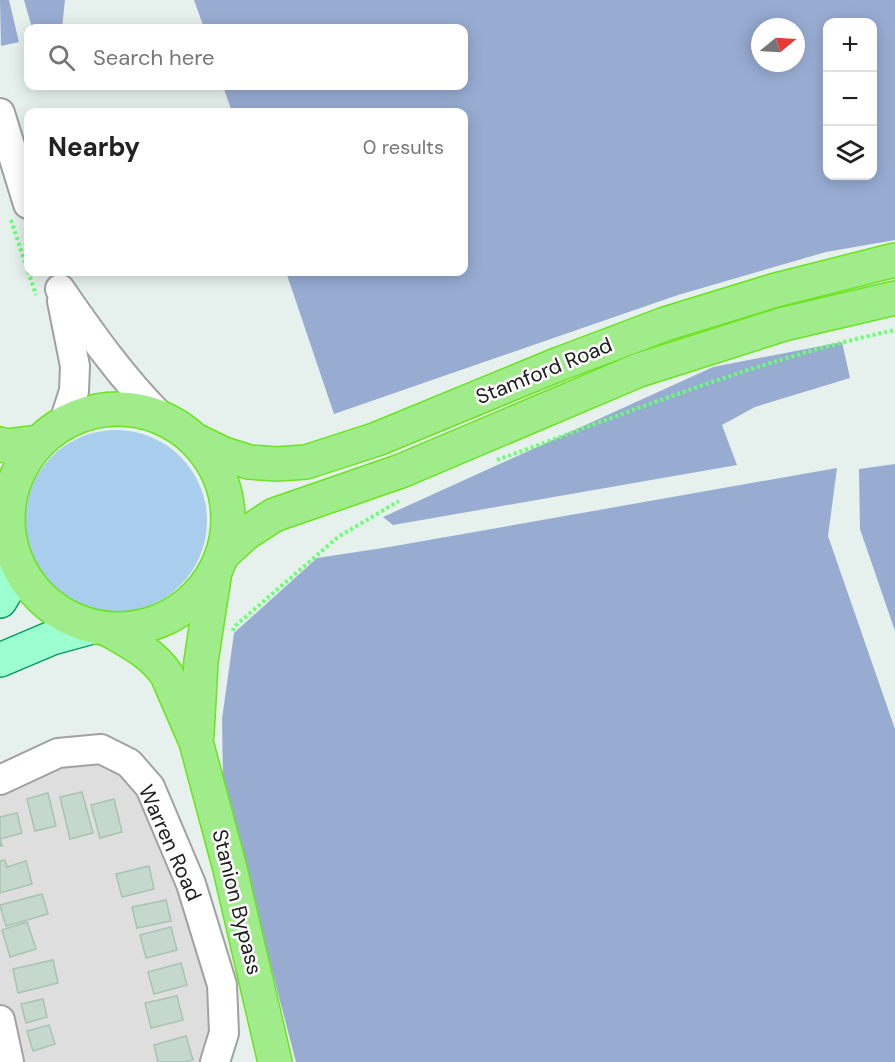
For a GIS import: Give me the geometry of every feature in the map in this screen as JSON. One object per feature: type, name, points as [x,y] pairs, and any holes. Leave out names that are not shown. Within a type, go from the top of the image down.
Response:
[{"type":"highway","name":"Stamford Road","points":[[196,441],[249,462],[277,464],[306,462],[377,439],[559,364],[665,324],[776,290],[895,260]]},
{"type":"highway","name":"Stamford Road","points":[[219,563],[245,534],[274,515],[401,471],[639,370],[784,324],[895,298]]},
{"type":"highway","points":[[122,408],[161,417],[196,441],[212,461],[222,483],[228,507],[228,531],[219,563],[201,662],[196,742],[161,666],[137,646],[99,628],[66,617],[44,602],[26,581],[8,544],[7,517],[11,490],[22,464],[38,442],[64,422],[83,414],[102,409],[122,408]]},
{"type":"highway","points":[[0,444],[6,446],[38,442]]},
{"type":"highway","points":[[99,628],[133,629],[158,622],[182,610],[201,592],[219,563]]},
{"type":"highway","name":"Stanion Bypass","points":[[196,742],[229,865],[275,1062]]},
{"type":"main road","points":[[0,601],[6,591],[8,544]]},
{"type":"main road","points":[[0,660],[52,638],[99,628]]},
{"type":"street","points":[[0,113],[20,211]]},
{"type":"street","points":[[51,288],[132,388],[161,417]]},
{"type":"street","points":[[51,288],[75,366],[74,391],[64,422]]},
{"type":"street","name":"Warren Road","points":[[0,780],[58,753],[101,749],[129,763],[150,788],[191,884],[222,985],[224,1033],[215,1062]]},
{"type":"street","points":[[1,1029],[9,1062]]},
{"type":"path","points":[[492,462],[766,365],[895,330]]},
{"type":"path","points":[[231,637],[234,627],[338,537],[402,498]]},
{"type":"shaded area","points":[[0,0],[9,0],[19,42],[1,46]]},
{"type":"shaded area","points":[[24,0],[65,0],[62,24],[31,24]]},
{"type":"shaded area","points":[[194,0],[895,0],[895,240],[826,252],[678,295],[334,414],[287,276],[468,276],[468,108],[231,108],[224,90],[468,90],[468,24],[203,24]]},
{"type":"shaded area","points":[[842,342],[850,378],[755,407],[722,425],[737,465],[393,525],[383,517],[713,367]]},
{"type":"shaded area","points":[[116,430],[151,437],[180,457],[200,486],[207,521],[200,556],[180,585],[151,605],[116,612],[81,605],[52,585],[32,556],[25,521],[32,486],[52,457],[81,437]]},
{"type":"shaded area","points":[[895,464],[895,631],[860,529],[859,469]]},
{"type":"shaded area","points":[[837,468],[828,536],[895,729],[895,1062],[296,1062],[223,784],[222,719],[234,633],[317,558]]},
{"type":"shaded area","points":[[75,764],[97,765],[117,774],[133,786],[147,803],[181,883],[215,1003],[207,1062],[0,1062],[0,797],[63,767]]},
{"type":"building","points":[[82,792],[93,833],[70,839],[60,797]]},
{"type":"building","points":[[48,793],[56,826],[35,831],[27,799]]},
{"type":"building","points":[[114,799],[122,832],[100,838],[91,805]]},
{"type":"building","points":[[17,813],[22,833],[0,839],[0,817]]},
{"type":"building","points":[[5,860],[7,867],[26,861],[32,884],[0,893],[0,861]]},
{"type":"building","points":[[149,866],[154,889],[122,897],[116,874]]},
{"type":"building","points":[[42,894],[48,914],[6,926],[0,905]]},
{"type":"building","points":[[166,900],[171,921],[137,928],[132,907]]},
{"type":"building","points":[[27,922],[36,949],[10,957],[2,930]]},
{"type":"building","points":[[171,927],[177,950],[146,958],[140,935]]},
{"type":"building","points":[[53,960],[58,983],[18,993],[13,969]]},
{"type":"building","points":[[181,963],[187,985],[154,994],[148,972]]},
{"type":"building","points":[[177,996],[183,1020],[151,1028],[145,1003]]},
{"type":"building","points":[[43,999],[47,1017],[26,1023],[21,1004]]},
{"type":"building","points":[[49,1025],[55,1044],[33,1051],[27,1031]]},
{"type":"building","points":[[186,1036],[193,1060],[158,1062],[154,1045]]}]
